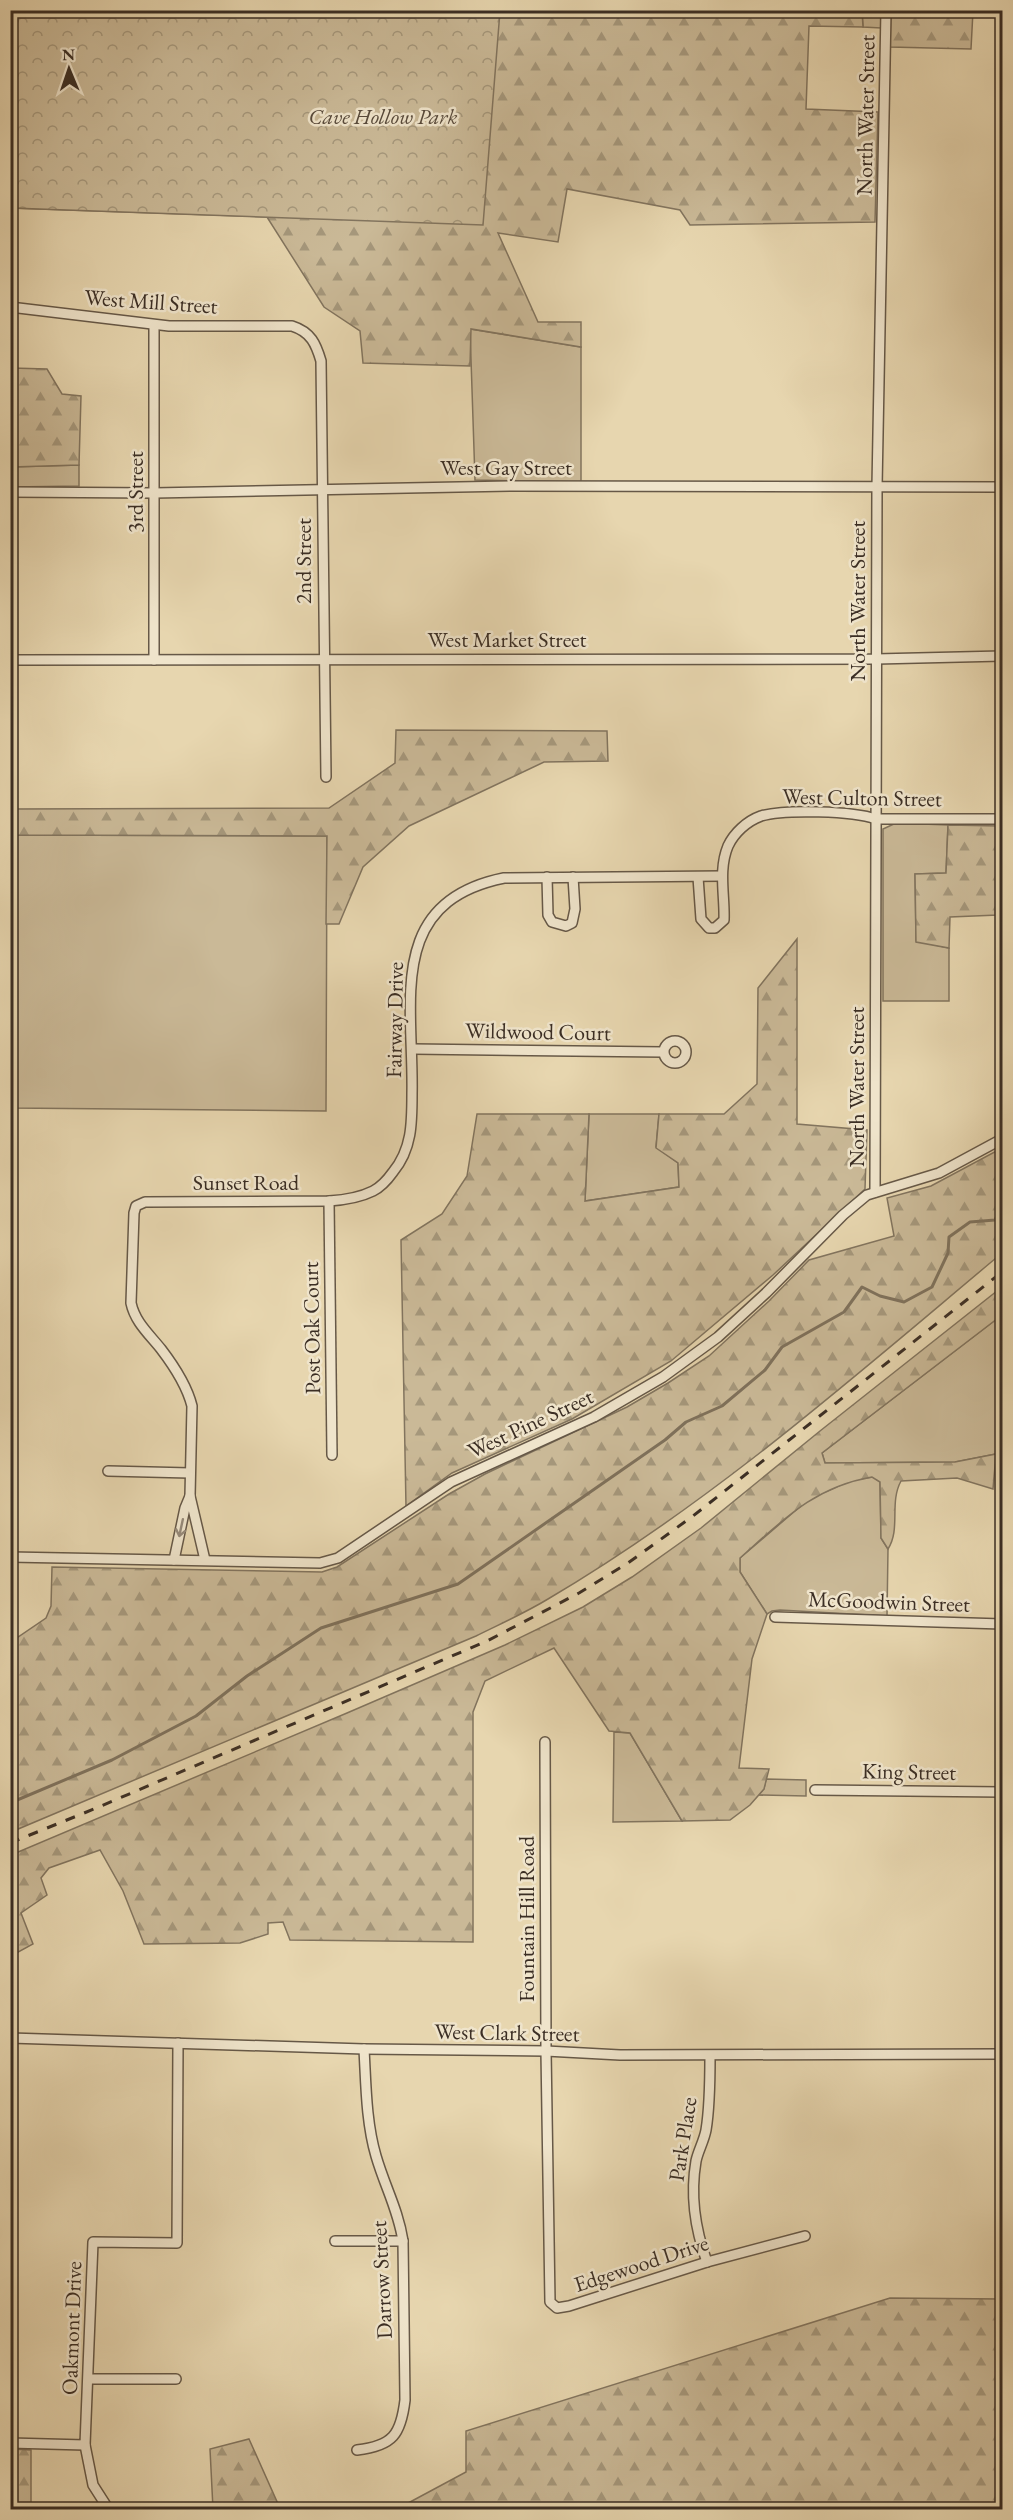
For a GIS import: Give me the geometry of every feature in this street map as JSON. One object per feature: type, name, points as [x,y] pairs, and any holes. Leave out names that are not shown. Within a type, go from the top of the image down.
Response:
[{"type":"street","name":"North Water Street","points":[[875,1192],[877,487],[886,10]]},
{"type":"street","name":"West Mill Street","points":[[10,307],[154,325],[292,326],[302,329],[317,346]]},
{"type":"street","name":"3rd Street","points":[[154,325],[154,660]]},
{"type":"street","name":"2nd Street","points":[[317,346],[321,361],[326,777]]},
{"type":"street","name":"West Gay Street","points":[[10,492],[154,492],[322,488],[1002,487]]},
{"type":"street","name":"West Market Street","points":[[10,660],[876,659],[1002,656]]},
{"type":"street","name":"West Culton Street","points":[[698,877],[700,919],[704,924],[715,928],[724,920],[722,876],[728,847],[737,831],[761,816],[807,813],[863,814],[876,819],[1002,819]]},
{"type":"street","name":"Fairway Drive","points":[[329,1201],[353,1199],[376,1190],[400,1163],[408,1146],[411,1126],[413,1049],[410,984],[412,962],[417,943],[443,905],[462,891],[483,882],[504,878],[722,876]]},
{"type":"street","points":[[547,878],[549,915],[552,921],[566,926],[572,923],[575,915],[573,877]]},
{"type":"street","name":"Wildwood Court","points":[[413,1049],[663,1052]]},
{"type":"street","name":"West Pine Street","points":[[10,1557],[320,1563],[338,1558],[451,1482],[594,1417],[663,1377],[718,1337],[766,1293],[843,1215],[867,1196],[939,1173],[1002,1139]]},
{"type":"street","name":"Sunset Road","points":[[190,1473],[192,1407],[190,1396],[162,1350],[133,1315],[131,1303],[136,1206],[145,1202],[329,1201]]},
{"type":"street","name":"Post Oak Court","points":[[329,1201],[332,1455]]},
{"type":"street","points":[[108,1471],[190,1473],[190,1496],[205,1560]]},
{"type":"street","points":[[174,1560],[184,1508],[190,1496]]},
{"type":"street","name":"McGoodwin Street","points":[[775,1617],[1002,1624]]},
{"type":"street","name":"Fountain Hill Road","points":[[545,1742],[549,2240]]},
{"type":"street","name":"King Street","points":[[815,1790],[1002,1792]]},
{"type":"street","name":"West Clark Street","points":[[10,2038],[364,2049],[546,2051],[620,2055],[1002,2054]]},
{"type":"street","name":"Oakmont Drive","points":[[109,2510],[93,2485],[85,2445],[93,2242],[177,2243],[178,2043]]},
{"type":"street","name":"Darrow Street","points":[[357,2450],[372,2448],[390,2441],[396,2435],[404,2414],[403,2241],[399,2216],[376,2157],[371,2136],[364,2049]]},
{"type":"street","name":"Park Place","points":[[707,2262],[698,2238],[693,2182],[696,2158],[705,2132],[710,2094],[710,2056]]},
{"type":"street","name":"Edgewood Drive","points":[[549,2240],[550,2302],[557,2307],[569,2306],[707,2262],[805,2236]]},
{"type":"street","points":[[335,2241],[403,2241]]},
{"type":"street","points":[[89,2379],[176,2379]]},
{"type":"street","points":[[10,2443],[85,2445]]},
{"type":"green space","name":"Cave Hollow Park","points":[[11,10],[500,11],[483,225],[11,208]]},
{"type":"green space","points":[[11,11],[862,11],[863,27],[809,26],[806,109],[878,112],[875,222],[690,225],[680,210],[567,189],[558,242],[498,233],[538,322],[581,322],[581,347],[471,329],[470,366],[363,363],[360,331],[324,307],[267,217],[11,208]]},
{"type":"green space","points":[[862,11],[882,11],[881,28],[863,27]]},
{"type":"green space","points":[[891,11],[973,11],[971,49],[890,47]]},
{"type":"green space","points":[[470,329],[581,347],[581,482],[475,480]]},
{"type":"green space","points":[[11,368],[47,369],[62,394],[81,396],[79,465],[11,467]]},
{"type":"green space","points":[[79,465],[79,486],[11,487],[11,467]]},
{"type":"green space","points":[[396,730],[607,731],[608,761],[544,762],[409,826],[363,867],[339,924],[326,924],[327,836],[11,835],[11,809],[329,808],[395,763]]},
{"type":"green space","points":[[896,823],[948,825],[946,873],[915,874],[916,941],[949,948],[949,1001],[883,1001],[883,829]]},
{"type":"green space","points":[[948,825],[1000,826],[999,865],[1004,882],[998,915],[950,917],[949,948],[916,942],[915,874],[946,873]]},
{"type":"green space","points":[[11,835],[327,836],[326,1111],[11,1108]]},
{"type":"green space","points":[[797,939],[797,1124],[867,1130],[865,1189],[773,1275],[671,1361],[572,1419],[452,1473],[406,1506],[401,1240],[442,1214],[467,1176],[477,1114],[589,1114],[585,1201],[679,1187],[678,1163],[656,1148],[659,1114],[724,1114],[757,1084],[758,988]]},
{"type":"green space","points":[[589,1114],[659,1114],[656,1147],[678,1163],[679,1187],[585,1201]]},
{"type":"green space","points":[[1002,1148],[1002,1253],[838,1391],[726,1479],[668,1521],[548,1599],[476,1636],[11,1832],[11,1642],[46,1618],[51,1606],[52,1567],[322,1572],[337,1567],[449,1494],[485,1474],[627,1407],[668,1383],[709,1356],[769,1301],[809,1260],[894,1236],[887,1198],[931,1186]]},
{"type":"green space","points":[[1002,1287],[1002,1315],[822,1453],[825,1463],[955,1462],[996,1454],[993,1489],[957,1478],[901,1481],[896,1498],[894,1533],[888,1549],[881,1538],[880,1482],[872,1477],[851,1482],[816,1497],[800,1507],[740,1558],[740,1572],[767,1614],[752,1659],[739,1768],[769,1769],[764,1789],[750,1805],[730,1820],[682,1821],[630,1733],[609,1731],[554,1648],[485,1681],[473,1712],[473,1942],[290,1940],[283,1922],[268,1923],[268,1934],[240,1943],[144,1944],[123,1891],[100,1850],[49,1868],[41,1878],[47,1895],[21,1913],[33,1944],[11,1956],[11,1855],[505,1645],[583,1607],[632,1577],[701,1528]]},
{"type":"green space","points":[[1002,1315],[1002,1408],[996,1409],[996,1454],[955,1462],[825,1463],[822,1453]]},
{"type":"green space","points":[[873,1477],[880,1482],[881,1538],[888,1549],[887,1616],[780,1610],[767,1614],[740,1572],[740,1558],[809,1499],[852,1480]]},
{"type":"green space","points":[[614,1732],[630,1733],[682,1821],[613,1822]]},
{"type":"green space","points":[[766,1779],[806,1780],[806,1796],[758,1795],[764,1789]]},
{"type":"green space","points":[[890,2298],[1002,2299],[1002,2509],[397,2509],[466,2472],[466,2431]]},
{"type":"green space","points":[[249,2439],[279,2506],[298,2509],[213,2509],[210,2449]]},
{"type":"green space","points":[[11,2449],[31,2450],[31,2509],[11,2509]]},
{"type":"waterway","points":[[10,1803],[112,1760],[196,1716],[247,1676],[321,1628],[458,1584],[665,1440],[686,1422],[722,1406],[765,1370],[782,1347],[844,1312],[862,1287],[880,1296],[904,1302],[932,1287],[948,1253],[949,1237],[970,1222],[995,1220],[1002,1205]]},
{"type":"railway","points":[[10,1843],[487,1641],[579,1593],[628,1563],[693,1516],[1002,1272]]}]
